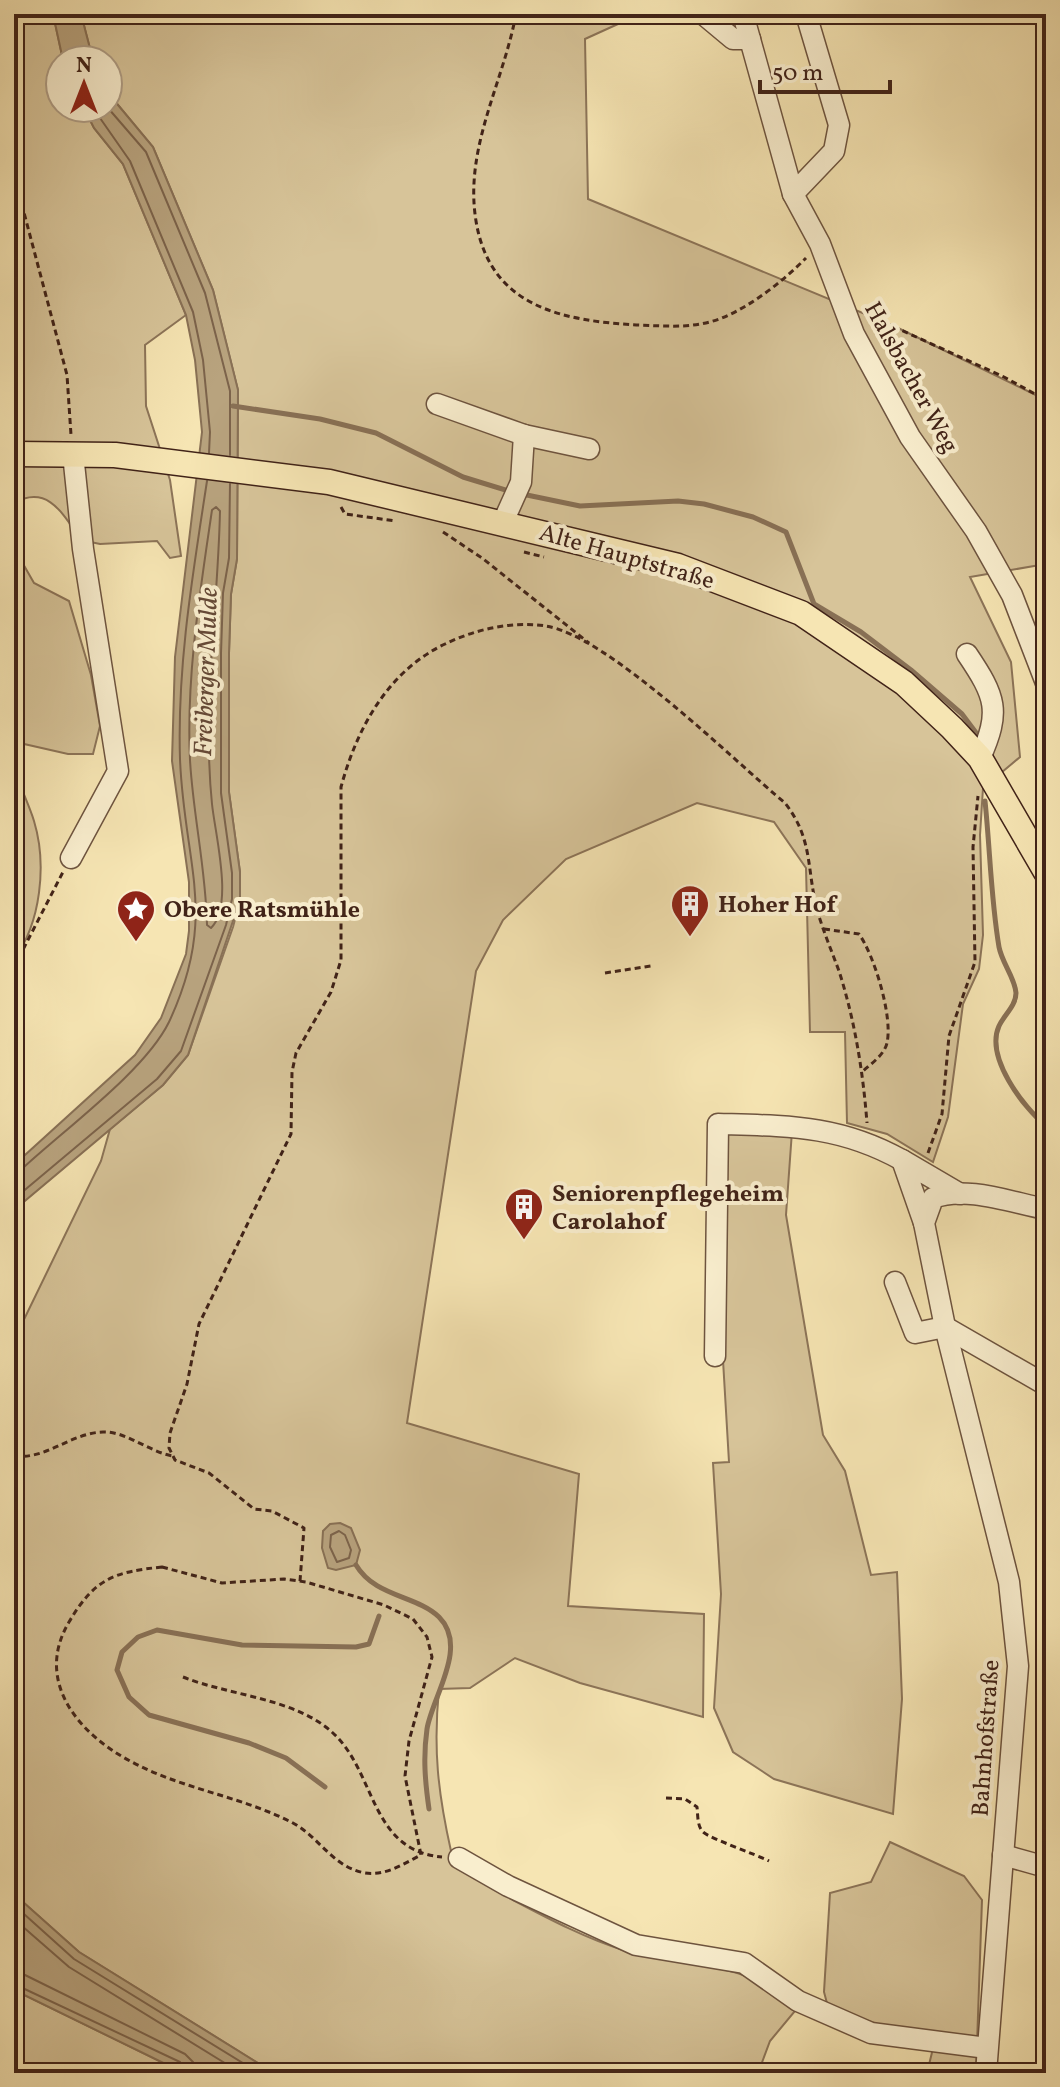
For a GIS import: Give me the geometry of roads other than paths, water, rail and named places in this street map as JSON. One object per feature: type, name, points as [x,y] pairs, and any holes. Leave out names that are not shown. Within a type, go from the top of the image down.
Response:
[{"type":"main road","name":"Alte Hauptstraße","points":[[14,454],[115,455],[332,490],[503,522],[678,566],[801,613],[904,683],[980,758],[1042,869]]},
{"type":"street","points":[[703,14],[712,25],[733,39],[750,39]]},
{"type":"street","name":"Halsbacher Weg","points":[[743,14],[793,194],[820,244],[854,334],[910,437],[976,531],[1012,595],[1046,683]]},
{"type":"street","points":[[793,194],[834,151],[839,125],[806,14]]},
{"type":"street","points":[[437,404],[524,435],[589,449]]},
{"type":"street","points":[[503,522],[516,493],[524,435]]},
{"type":"street","points":[[71,858],[118,771],[83,549],[73,454]]},
{"type":"street","points":[[967,654],[989,686],[995,725],[980,758]]},
{"type":"street","points":[[715,1356],[718,1124],[832,1124],[960,1194]]},
{"type":"street","name":"Bahnhofstraße","points":[[902,1160],[924,1223],[945,1327],[1009,1582],[1018,1666],[986,2073]]},
{"type":"street","points":[[924,1223],[933,1198],[960,1194],[1046,1209]]},
{"type":"street","points":[[895,1282],[915,1333],[945,1327],[1046,1385]]},
{"type":"street","points":[[1003,1855],[1046,1867]]},
{"type":"street","points":[[459,1858],[508,1886],[636,1945],[744,1963],[798,2001],[871,2033],[987,2048]]},
{"type":"water","points":[[53,14],[81,14],[89,44],[60,44]]},
{"type":"water","name":"Freiberger Mulde","points":[[124,112],[153,147],[213,290],[238,390],[237,559],[231,594],[229,653],[229,792],[240,872],[240,900],[188,1055],[163,1085],[14,1210],[14,1165],[135,1055],[161,1018],[186,954],[189,931],[189,882],[172,761],[175,657],[202,432],[195,360],[186,315],[123,164],[92,124],[124,124]]},
{"type":"water","points":[[340,1523],[351,1528],[360,1550],[356,1565],[336,1570],[328,1568],[322,1548],[323,1531],[330,1524]]},
{"type":"water","points":[[14,1894],[79,1952],[274,2073],[184,2073],[14,1990]]},
{"type":"waterway","points":[[233,406],[320,419],[376,433],[463,477],[512,492]]},
{"type":"waterway","points":[[522,494],[580,506],[678,501],[704,504],[753,517],[786,532],[814,604],[861,632],[911,670],[962,714],[977,734]]},
{"type":"waterway","points":[[985,801],[999,947],[1016,993],[999,1026],[997,1052],[1017,1094],[1046,1126]]},
{"type":"waterway","points":[[356,1565],[374,1584],[430,1610],[447,1629],[450,1657],[427,1729],[425,1769],[429,1809]]},
{"type":"waterway","points":[[325,1787],[286,1758],[249,1743],[149,1715],[129,1697],[117,1670],[122,1652],[138,1637],[157,1630],[242,1645],[356,1647],[369,1644],[379,1616]]},
{"type":"place","name":"Hoher Hof","points":[[690,938]]},
{"type":"place","name":"Obere Ratsmühle","points":[[136,943]]},
{"type":"place","name":"Seniorenpflegeheim Carolahof","points":[[524,1241]]}]
